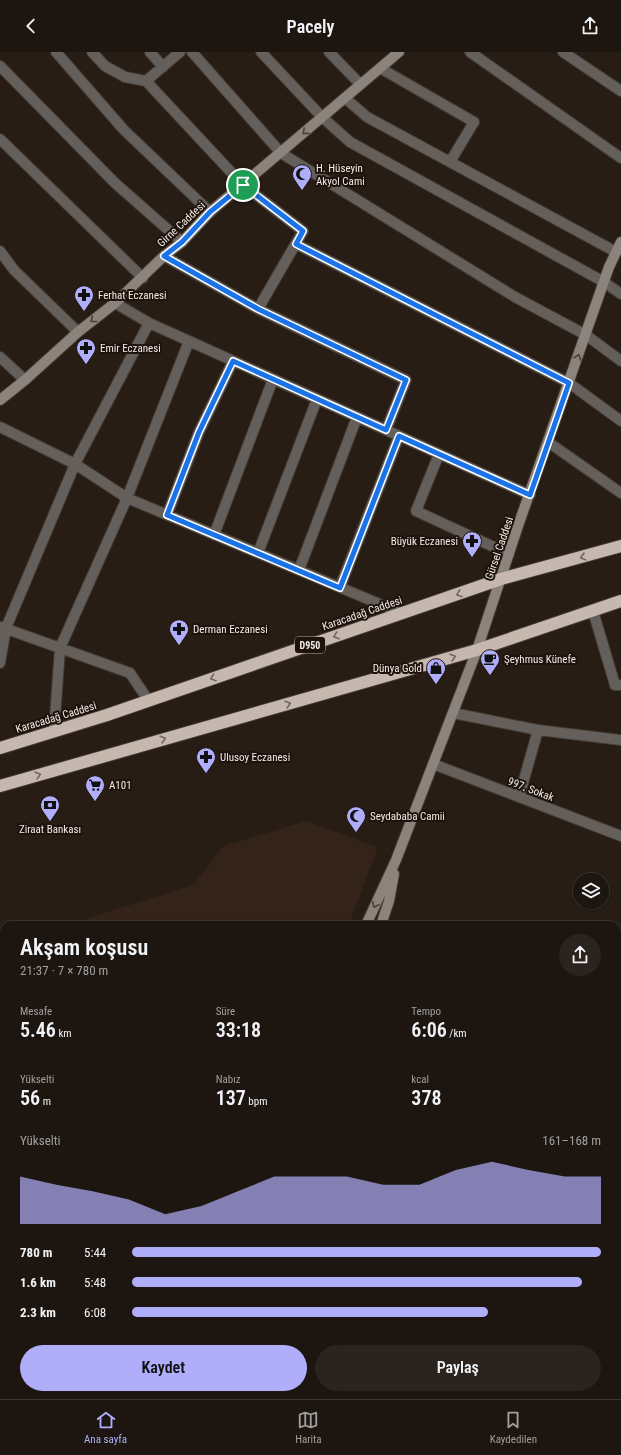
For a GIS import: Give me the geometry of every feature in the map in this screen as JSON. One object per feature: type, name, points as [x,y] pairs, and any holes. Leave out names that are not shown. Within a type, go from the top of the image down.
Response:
[{"type":"highway","name":"Karacadağ Caddesi","points":[[0,748],[107,715],[501,579],[621,546]]},
{"type":"highway","points":[[0,786],[477,650],[621,601]]},
{"type":"main road","name":"Girne Caddesi","points":[[0,400],[143,278],[164,256],[182,242],[210,212],[399,52]]},
{"type":"main road","name":"Gürsel Caddesi","points":[[396,860],[477,650],[518,526],[604,282],[621,242]]},
{"type":"main road","points":[[368,921],[396,860]]},
{"type":"main road","points":[[383,921],[390,901],[396,860]]},
{"type":"street","points":[[56,52],[124,130],[210,212]]},
{"type":"street","points":[[92,52],[105,66],[125,77],[146,81],[243,185],[303,231],[258,309]]},
{"type":"street","points":[[150,52],[163,67]]},
{"type":"street","points":[[146,81],[180,52]]},
{"type":"street","points":[[192,52],[281,153],[515,297],[586,335],[621,361]]},
{"type":"street","points":[[261,52],[322,117],[350,142],[604,282],[621,294]]},
{"type":"street","points":[[329,52],[360,84]]},
{"type":"street","points":[[470,52],[621,158]]},
{"type":"street","points":[[563,52],[621,91]]},
{"type":"street","points":[[0,66],[115,183],[182,242]]},
{"type":"street","points":[[380,68],[474,122],[450,162]]},
{"type":"street","points":[[345,98],[367,117],[616,252]]},
{"type":"street","points":[[0,139],[143,278]]},
{"type":"street","points":[[296,244],[569,383],[621,421]]},
{"type":"street","points":[[0,251],[14,270],[78,332]]},
{"type":"street","points":[[164,256],[258,309],[406,380],[386,430]]},
{"type":"street","points":[[115,303],[149,323],[530,495]]},
{"type":"street","points":[[0,662],[3,627],[75,464],[149,323]]},
{"type":"street","points":[[54,731],[60,648],[127,498],[189,341]]},
{"type":"street","points":[[0,357],[25,380]]},
{"type":"street","points":[[167,515],[199,432],[233,361]]},
{"type":"street","points":[[214,535],[274,379]]},
{"type":"street","points":[[258,553],[317,399]]},
{"type":"street","points":[[299,570],[357,417]]},
{"type":"street","points":[[0,428],[75,464],[127,498],[401,613]]},
{"type":"street","points":[[340,588],[399,436]]},
{"type":"street","points":[[548,442],[621,493]]},
{"type":"street","points":[[439,454],[416,511],[509,554]]},
{"type":"street","points":[[593,611],[615,685],[621,685]]},
{"type":"street","points":[[3,627],[130,673],[148,700]]},
{"type":"street","points":[[453,713],[538,730],[621,740]]},
{"type":"street","points":[[519,797],[538,730]]},
{"type":"street","name":"997. Sokak","points":[[433,764],[621,836]]},
{"type":"shaded area","points":[[306,821],[378,847],[350,921],[80,921],[193,885],[223,846]]},
{"type":"place","name":"H. Hüseyin Akyol Cami","points":[[302,191]]},
{"type":"place","name":"Ferhat Eczanesi","points":[[84,312]]},
{"type":"place","name":"Emir Eczanesi","points":[[86,365]]},
{"type":"place","name":"Büyük Eczanesi","points":[[472,558]]},
{"type":"place","name":"Derman Eczanesi","points":[[179,646]]},
{"type":"place","name":"Şeyhmus Künefe","points":[[490,676]]},
{"type":"place","name":"Dünya Gold","points":[[436,685]]},
{"type":"place","name":"Ulusoy Eczanesi","points":[[206,774]]},
{"type":"place","name":"A101","points":[[95,802]]},
{"type":"place","name":"Ziraat Bankası","points":[[50,822]]},
{"type":"place","name":"Seydababa Camii","points":[[356,833]]},
{"type":"route","points":[[243,185],[303,231],[296,244],[569,383],[530,495],[399,436],[340,588],[167,515],[199,432],[233,361],[386,430],[406,380],[258,309],[164,256],[182,242],[210,212],[243,185]]}]
